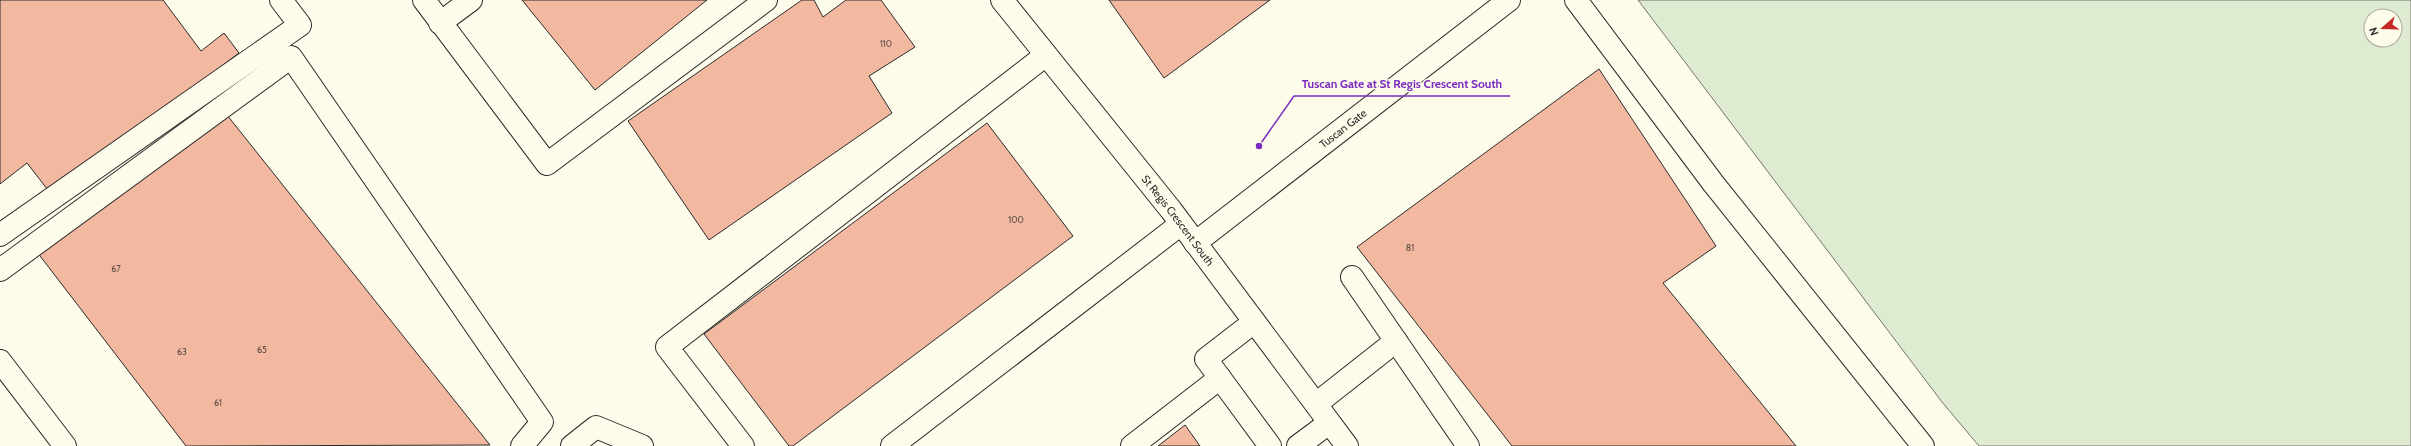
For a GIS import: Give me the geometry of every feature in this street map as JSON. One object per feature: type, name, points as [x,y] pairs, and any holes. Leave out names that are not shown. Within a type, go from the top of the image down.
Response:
[{"type":"street","points":[[0,235],[300,25],[281,0]]},
{"type":"street","points":[[424,0],[547,164],[766,0]]},
{"type":"street","points":[[440,23],[471,0]]},
{"type":"street","name":"St Regis Crescent South","points":[[1002,0],[1181,224],[1347,446]]},
{"type":"street","name":"Tuscan Gate","points":[[1195,243],[1509,0]]},
{"type":"street","points":[[1576,0],[1713,183],[1923,446]]},
{"type":"street","points":[[743,446],[667,348],[1046,55]]},
{"type":"street","points":[[0,270],[291,57],[542,422],[522,446]]},
{"type":"street","points":[[892,446],[1181,224]]},
{"type":"street","points":[[1352,277],[1468,446]]},
{"type":"street","points":[[1254,322],[1206,359],[1270,446]]},
{"type":"street","points":[[1316,404],[1396,341]]},
{"type":"street","points":[[0,361],[64,446]]},
{"type":"street","points":[[1132,446],[1220,378]]},
{"type":"street","points":[[1298,446],[1330,423]]},
{"type":"street","points":[[572,446],[596,427],[642,446]]},
{"type":"green space","points":[[1638,0],[2411,0],[2411,446],[1979,446],[1942,402]]},
{"type":"building","points":[[0,0],[163,0],[201,51],[224,33],[239,53],[51,194],[27,163],[0,184]]},
{"type":"building","points":[[522,0],[707,0],[595,90]]},
{"type":"building","points":[[802,0],[814,0],[823,17],[846,0],[881,0],[915,47],[869,76],[892,113],[709,240],[628,121]]},
{"type":"building","points":[[1109,0],[1270,0],[1164,78]]},
{"type":"building","points":[[1599,69],[1716,246],[1663,283],[1796,446],[1512,446],[1357,247]]},
{"type":"building","points":[[223,110],[490,445],[186,446],[37,252]]},
{"type":"building","points":[[987,123],[1073,236],[793,446],[789,446],[704,334]]},
{"type":"building","points":[[1185,425],[1200,446],[1158,446]]},
{"type":"place","name":"Tuscan Gate at St Regis Crescent South","points":[[1259,146]]}]
